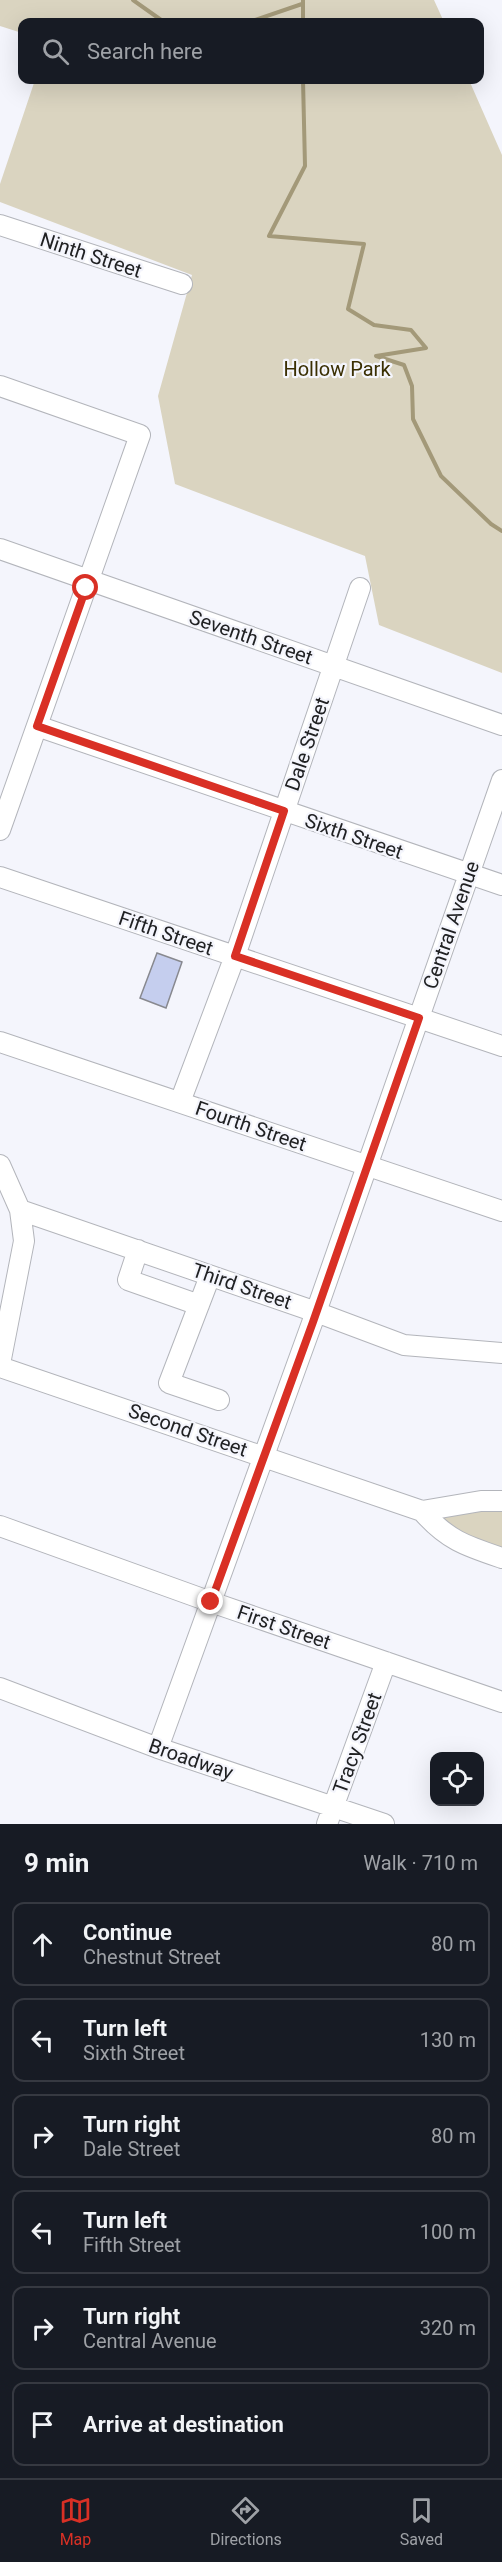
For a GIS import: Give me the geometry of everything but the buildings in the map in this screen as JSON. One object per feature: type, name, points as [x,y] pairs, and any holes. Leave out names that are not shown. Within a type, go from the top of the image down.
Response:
[{"type":"street","name":"Ninth Street","points":[[1,228],[182,284]]},
{"type":"street","points":[[0,386],[140,435],[0,830]]},
{"type":"street","name":"Seventh Street","points":[[0,549],[502,725]]},
{"type":"street","name":"Dale Street","points":[[180,1102],[235,956],[360,588]]},
{"type":"street","name":"Sixth Street","points":[[37,726],[502,885]]},
{"type":"street","name":"Central Avenue","points":[[158,1748],[368,1166],[502,780]]},
{"type":"street","name":"Fifth Street","points":[[0,877],[502,1046]]},
{"type":"street","name":"Fourth Street","points":[[0,1042],[502,1211]]},
{"type":"street","points":[[0,1165],[20,1210],[24,1241],[0,1365]]},
{"type":"street","name":"Third Street","points":[[20,1210],[316,1312],[404,1345],[502,1353]]},
{"type":"street","points":[[138,1250],[128,1280],[199,1305]]},
{"type":"street","points":[[210,1276],[169,1383],[219,1400]]},
{"type":"street","name":"Second Street","points":[[0,1365],[422,1511],[432,1523],[460,1544],[502,1558]]},
{"type":"street","points":[[422,1511],[481,1501],[502,1501]]},
{"type":"street","name":"First Street","points":[[0,1526],[211,1602],[502,1702]]},
{"type":"street","name":"Tracy Street","points":[[330,1815],[386,1662]]},
{"type":"street","name":"Broadway","points":[[0,1689],[330,1815],[384,1824]]},
{"type":"green space","points":[[0,0],[434,0],[442,18],[18,18],[18,32],[0,26]]},
{"type":"green space","name":"Hollow Park","points":[[34,84],[471,84],[502,155],[502,673],[379,625],[365,556],[175,484],[158,396],[192,275],[0,202],[0,184]]},
{"type":"green space","points":[[502,1507],[502,1550],[463,1536],[439,1515]]},
{"type":"waterway","points":[[133,0],[158,18]]},
{"type":"waterway","points":[[303,0],[303,18]]},
{"type":"waterway","points":[[261,18],[302,4]]},
{"type":"waterway","points":[[303,84],[305,166],[269,236],[364,244],[348,309],[374,325],[411,330],[426,348],[376,356],[404,365],[412,386],[413,419],[441,476],[491,524],[502,531]]},
{"type":"route","points":[[86,588],[37,726],[284,811],[235,956],[419,1018],[313,1322],[211,1602]]}]
